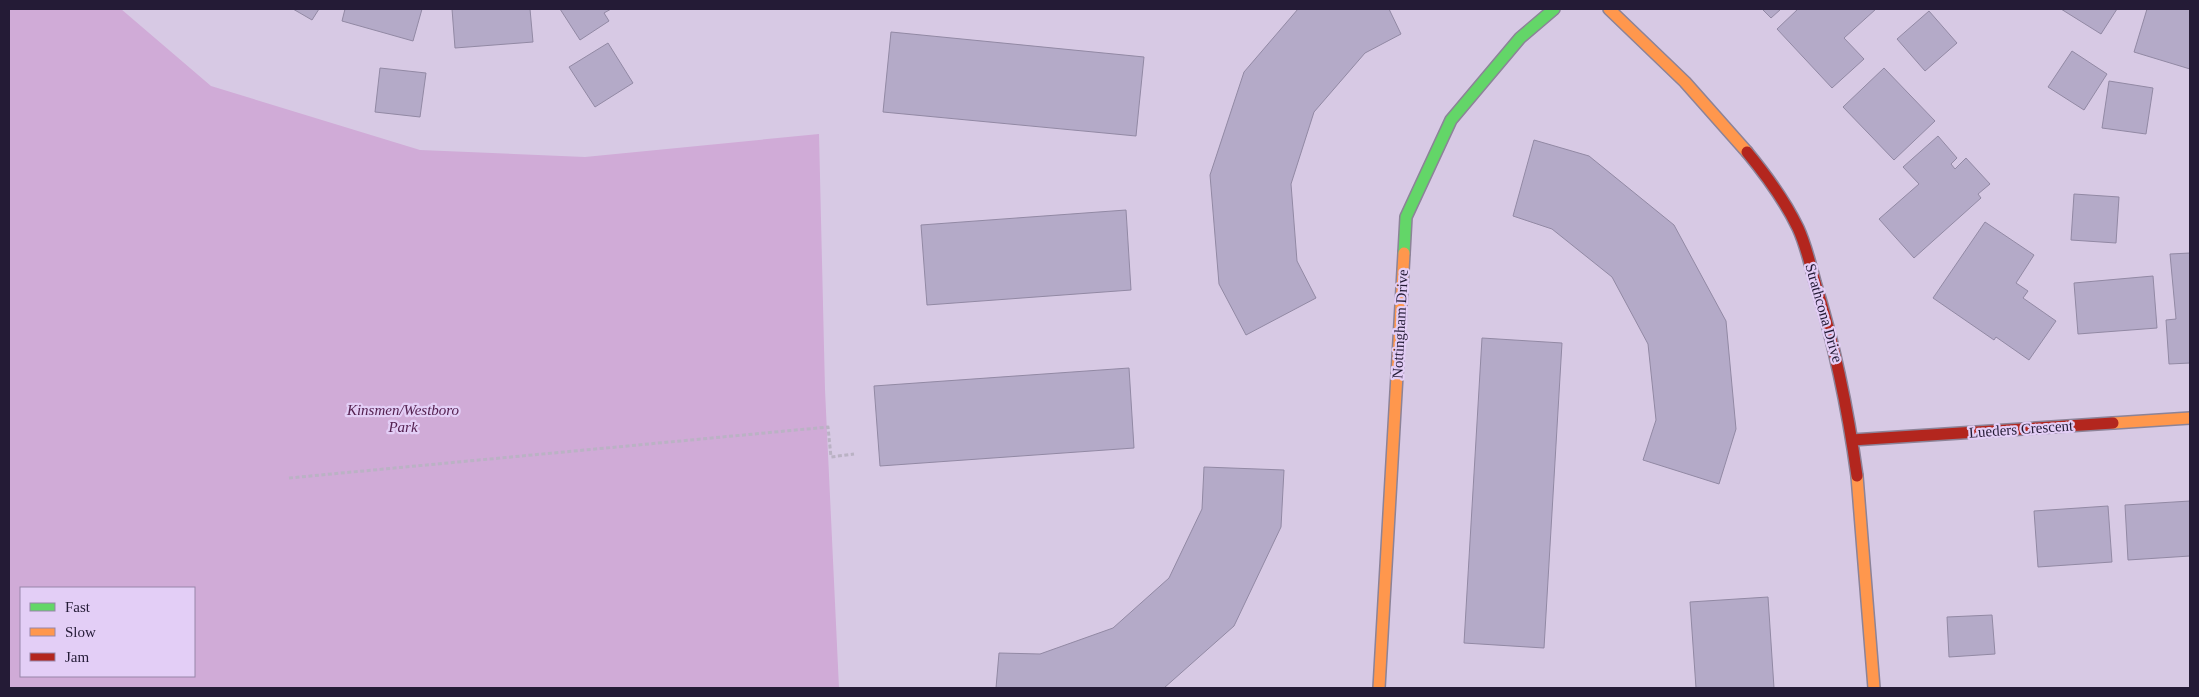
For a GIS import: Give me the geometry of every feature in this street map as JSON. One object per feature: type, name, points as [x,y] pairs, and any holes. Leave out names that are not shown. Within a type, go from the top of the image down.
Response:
[{"type":"street","name":"Nottingham Drive","points":[[1378,688],[1406,217],[1451,120],[1520,38],[1554,9]]},
{"type":"street","name":"Strathcona Drive","points":[[1609,9],[1690,84],[1750,154],[1795,222],[1824,305],[1840,367],[1852,440],[1863,543],[1874,688]]},
{"type":"street","name":"Lueders Crescent","points":[[1852,440],[2190,418]]},
{"type":"path","points":[[289,478],[828,427],[831,457],[854,454]]},
{"type":"green space","name":"Kinsmen/Westboro Park","points":[[9,9],[121,9],[211,86],[420,150],[585,157],[819,134],[825,390],[839,688],[9,688]]},
{"type":"building","points":[[293,9],[319,9],[312,20]]},
{"type":"building","points":[[345,9],[422,9],[413,41],[342,21]]},
{"type":"building","points":[[452,9],[530,9],[533,42],[455,48]]},
{"type":"building","points":[[560,9],[611,9],[604,13],[609,21],[580,40]]},
{"type":"building","points":[[1298,9],[1389,9],[1401,34],[1365,53],[1314,112],[1291,184],[1297,261],[1316,298],[1246,335],[1219,284],[1210,175],[1244,72]]},
{"type":"building","points":[[1762,9],[1781,9],[1771,18]]},
{"type":"building","points":[[1798,9],[1876,9],[1844,38],[1864,59],[1832,88],[1777,29]]},
{"type":"building","points":[[2061,9],[2117,9],[2101,34]]},
{"type":"building","points":[[2147,9],[2190,9],[2190,69],[2134,52]]},
{"type":"building","points":[[1929,11],[1957,43],[1925,71],[1897,39]]},
{"type":"building","points":[[891,32],[1144,57],[1136,136],[883,112]]},
{"type":"building","points":[[608,43],[633,83],[595,107],[569,67]]},
{"type":"building","points":[[2072,51],[2107,74],[2084,110],[2048,87]]},
{"type":"building","points":[[380,68],[426,73],[420,117],[375,112]]},
{"type":"building","points":[[1884,68],[1935,121],[1894,160],[1843,107]]},
{"type":"building","points":[[2109,81],[2153,88],[2146,134],[2102,128]]},
{"type":"building","points":[[1938,136],[1957,158],[1951,164],[1955,169],[1966,158],[1990,184],[1978,194],[1981,198],[1914,258],[1879,219],[1919,184],[1903,167]]},
{"type":"building","points":[[1534,140],[1589,156],[1674,225],[1726,321],[1736,429],[1719,484],[1643,460],[1656,420],[1648,344],[1612,277],[1552,229],[1513,216]]},
{"type":"building","points":[[2074,194],[2119,197],[2116,243],[2071,240]]},
{"type":"building","points":[[1126,210],[1131,290],[927,305],[921,225]]},
{"type":"building","points":[[1985,222],[2034,255],[2016,283],[2028,291],[2023,298],[2056,321],[2029,360],[1996,337],[1994,340],[1933,298]]},
{"type":"building","points":[[2190,253],[2190,363],[2169,364],[2166,320],[2176,319],[2170,254]]},
{"type":"building","points":[[2153,276],[2157,328],[2078,334],[2074,283]]},
{"type":"building","points":[[1482,338],[1562,343],[1544,648],[1464,643]]},
{"type":"building","points":[[1129,368],[1134,448],[880,466],[874,386]]},
{"type":"building","points":[[1204,467],[1284,470],[1281,527],[1234,626],[1164,688],[996,688],[999,653],[1040,654],[1113,628],[1169,578],[1202,509]]},
{"type":"building","points":[[2190,501],[2190,556],[2128,560],[2125,505]]},
{"type":"building","points":[[2108,506],[2112,562],[2038,567],[2034,511]]},
{"type":"building","points":[[1768,597],[1774,688],[1696,688],[1690,602]]},
{"type":"building","points":[[1992,615],[1995,654],[1949,657],[1947,617]]},
{"type":"traffic: fast","points":[[1404,253],[1406,217],[1451,120],[1520,38],[1554,9]]},
{"type":"traffic: slow","points":[[1609,9],[1685,82],[1747,152]]},
{"type":"traffic: slow","points":[[1379,688],[1404,253]]},
{"type":"traffic: slow","points":[[2113,423],[2190,418]]},
{"type":"traffic: slow","points":[[1857,476],[1874,688]]},
{"type":"traffic: jam","points":[[1747,152],[1781,198],[1793,218],[1803,241],[1835,354],[1857,476]]},
{"type":"traffic: jam","points":[[1852,440],[2113,423]]}]
